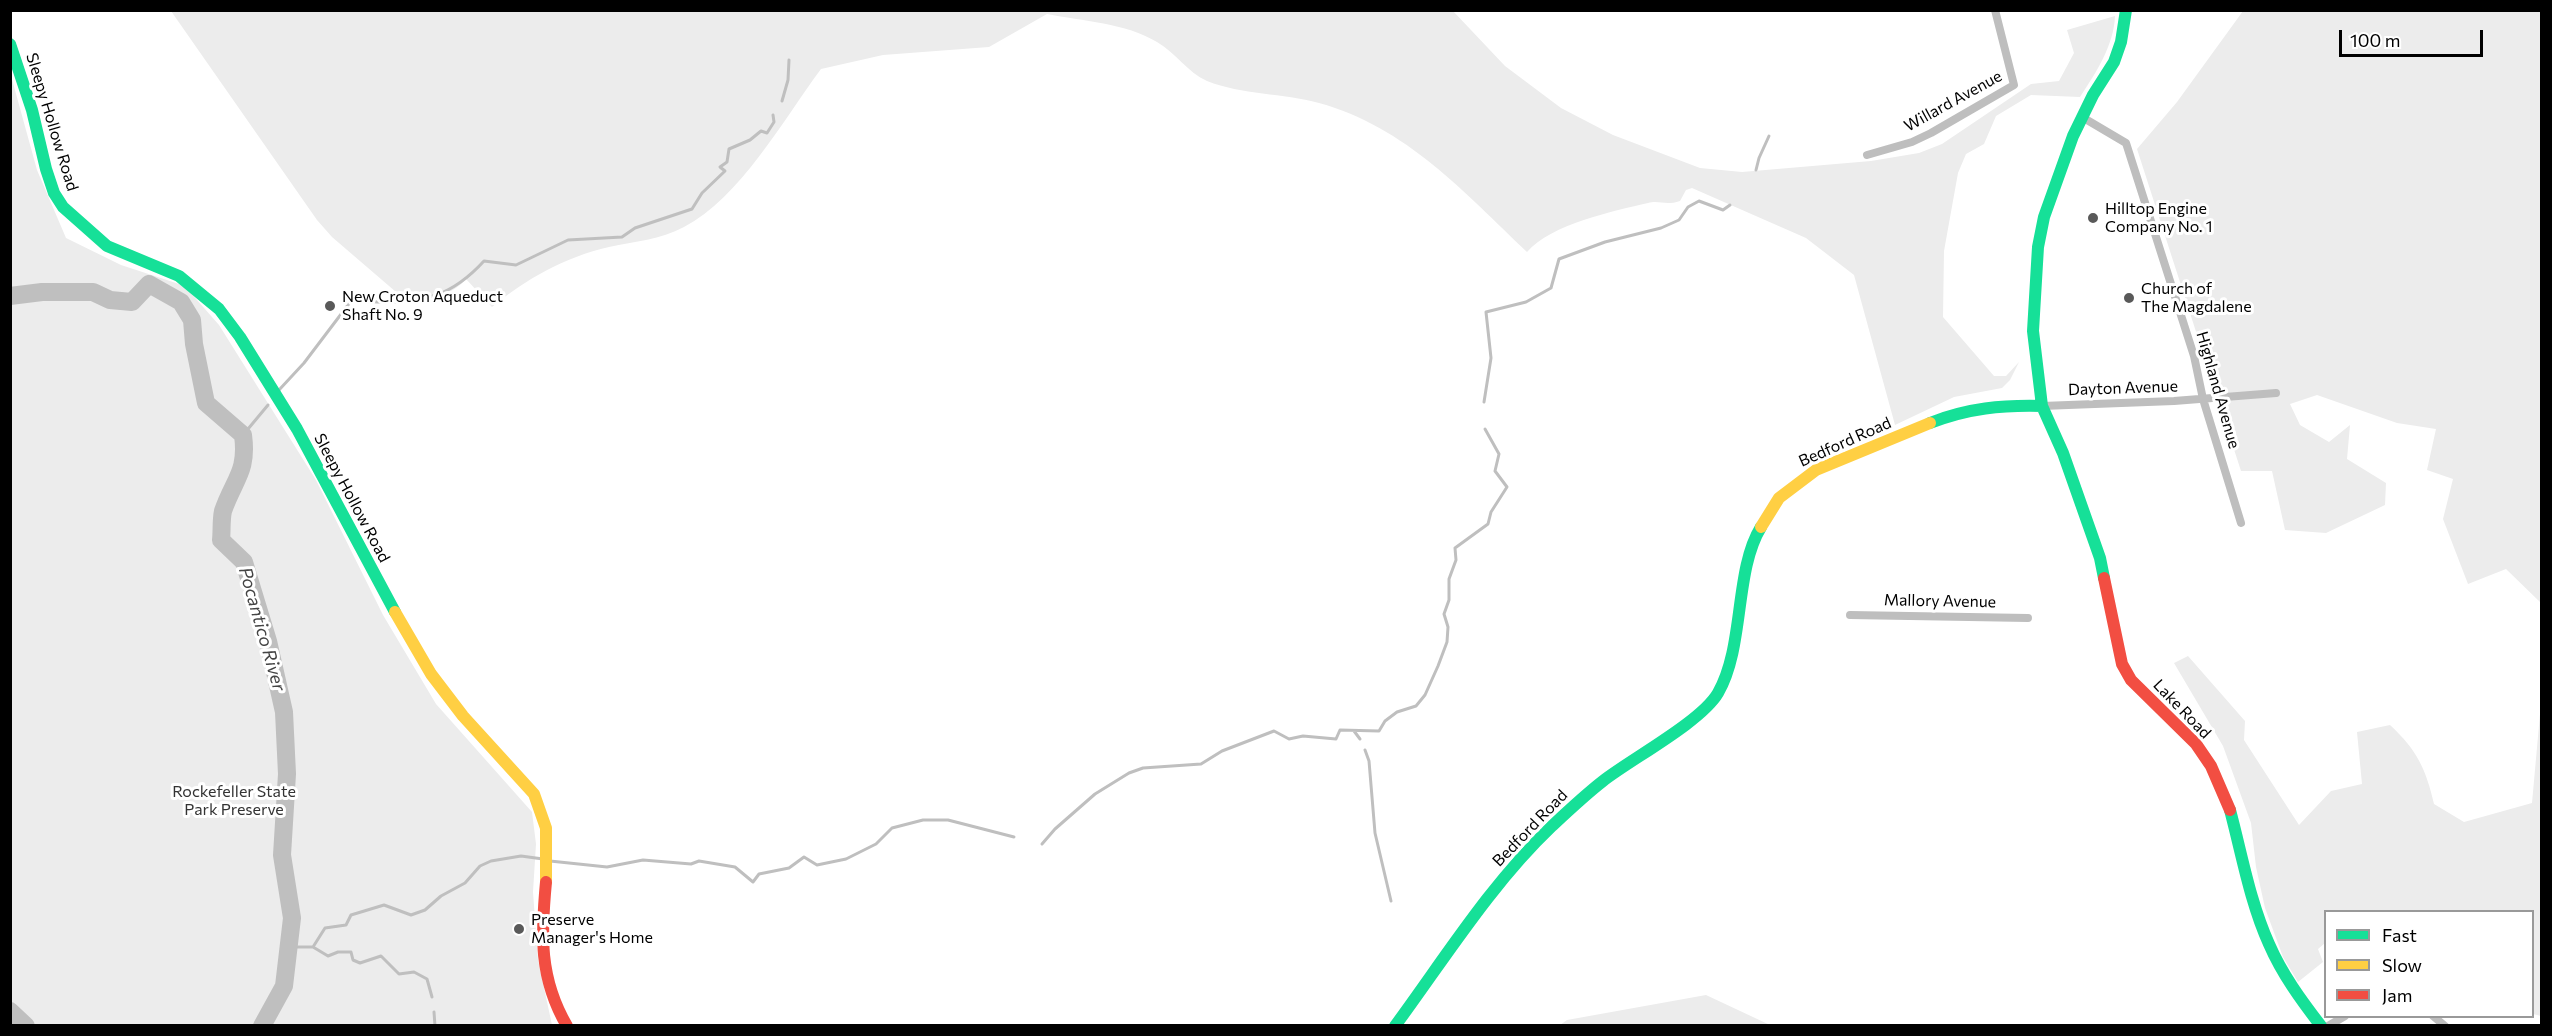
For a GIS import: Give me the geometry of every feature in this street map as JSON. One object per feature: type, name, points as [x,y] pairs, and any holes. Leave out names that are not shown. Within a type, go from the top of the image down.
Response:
[{"type":"street","name":"Willard Avenue","points":[[1867,155],[1912,142],[1931,133],[2014,85],[1995,10]]},
{"type":"street","points":[[2042,406],[2033,331],[2038,247],[2051,191],[2082,117],[2114,62],[2121,42],[2126,10]]},
{"type":"street","name":"Sleepy Hollow Road","points":[[10,44],[32,110],[46,169],[54,193],[63,207],[107,246],[179,276],[219,309],[240,337],[297,429],[367,562],[431,674],[463,716],[538,800],[547,824],[541,939],[543,961],[552,1000],[567,1026]]},
{"type":"street","name":"Highland Avenue","points":[[2082,117],[2126,142],[2194,356],[2203,399],[2241,523]]},
{"type":"street","name":"Dayton Avenue","points":[[2042,406],[2203,399],[2276,393]]},
{"type":"street","name":"Bedford Road","points":[[1395,1026],[1504,878],[1551,826],[1603,781],[1689,722],[1717,694],[1729,667],[1751,551],[1768,514],[1791,487],[1816,470],[1955,413],[1998,405],[2042,406]]},
{"type":"street","name":"Lake Road","points":[[2042,406],[2063,453],[2100,558],[2122,664],[2131,680],[2196,744],[2211,766],[2230,810],[2257,912],[2269,944],[2292,988],[2321,1026]]},
{"type":"street","name":"Mallory Avenue","points":[[1850,615],[2028,618]]},
{"type":"street","points":[[2328,1026],[2343,1018]]},
{"type":"green space","points":[[171,11],[1453,11],[1505,66],[1561,108],[1613,135],[1700,168],[1742,172],[1871,161],[1919,153],[1942,144],[2031,84],[2059,81],[2074,53],[2067,30],[2115,16],[2108,48],[2080,97],[2031,95],[1996,116],[1984,144],[1966,154],[1958,173],[1944,251],[1943,317],[1994,376],[2006,376],[2019,362],[2010,380],[2002,388],[1954,397],[1895,425],[1854,275],[1806,238],[1692,188],[1686,190],[1680,201],[1648,203],[1567,226],[1538,242],[1527,252],[1432,164],[1379,128],[1319,103],[1220,86],[1193,73],[1164,46],[1145,36],[1118,27],[1047,14],[989,47],[883,55],[821,69],[742,178],[704,214],[684,227],[657,237],[593,251],[562,263],[532,278],[492,307],[466,279],[455,289],[441,296],[410,304],[332,237],[317,220]]},
{"type":"green space","points":[[2243,11],[2541,11],[2541,603],[2506,569],[2468,584],[2443,519],[2453,479],[2427,470],[2436,429],[2397,423],[2317,395],[2290,404],[2300,425],[2329,442],[2350,425],[2347,459],[2386,483],[2385,505],[2326,533],[2285,530],[2272,471],[2241,471],[2137,149],[2177,102]]},
{"type":"green space","name":"Rockefeller State Park Preserve","points":[[10,72],[37,170],[66,238],[121,265],[179,284],[190,292],[219,325],[316,480],[383,615],[436,704],[532,812],[536,844],[533,892],[538,960],[552,1025],[11,1025]]},
{"type":"green space","points":[[2188,656],[2245,721],[2244,740],[2299,825],[2331,791],[2362,784],[2357,732],[2390,725],[2414,752],[2428,780],[2434,804],[2464,822],[2532,803],[2541,703],[2541,1016],[2534,1014],[2534,910],[2324,910],[2324,944],[2318,949],[2323,962],[2298,982],[2283,957],[2265,908],[2256,867],[2251,823],[2223,746],[2174,663]]},
{"type":"green space","points":[[1706,995],[1770,1025],[1560,1025],[1567,1020]]},
{"type":"waterway","points":[[782,101],[788,80],[789,60]]},
{"type":"waterway","points":[[279,390],[304,363],[351,301],[395,302],[424,299],[449,290],[484,261],[516,265],[568,240],[622,237],[635,228],[692,209],[702,193],[725,171],[720,167],[727,162],[729,149],[750,140],[761,131],[767,133],[774,122],[773,115]]},
{"type":"waterway","points":[[1756,170],[1769,136]]},
{"type":"waterway","points":[[1484,402],[1491,358],[1486,312],[1526,302],[1551,288],[1559,259],[1605,242],[1661,228],[1679,220],[1688,207],[1699,201],[1723,210],[1730,205]]},
{"type":"waterway","name":"Pocantico River","points":[[10,296],[42,292],[93,292],[110,300],[132,302],[149,284],[181,302],[192,320],[194,344],[206,403],[243,435],[244,458],[223,511],[221,540],[244,562],[268,641],[284,712],[287,774],[282,855],[292,918],[284,986],[262,1026]]},
{"type":"waterway","points":[[243,435],[268,405]]},
{"type":"waterway","points":[[1042,844],[1055,829],[1095,794],[1129,773],[1143,768],[1201,764],[1222,751],[1274,731],[1289,739],[1303,736],[1336,739],[1340,730],[1379,731],[1385,721],[1397,712],[1416,706],[1425,695],[1447,642],[1448,627],[1444,614],[1449,600],[1449,579],[1456,560],[1455,548],[1488,524],[1491,512],[1507,487],[1495,471],[1499,454],[1485,429]]},
{"type":"waterway","points":[[1354,731],[1360,739]]},
{"type":"waterway","points":[[1365,750],[1369,761],[1375,833],[1391,901]]},
{"type":"waterway","points":[[550,861],[607,867],[643,860],[691,864],[699,861],[735,867],[753,882],[759,874],[789,868],[804,857],[817,865],[846,859],[876,844],[892,828],[923,820],[948,820],[1014,837]]},
{"type":"waterway","points":[[290,947],[313,947],[325,928],[346,925],[351,915],[384,905],[411,915],[425,910],[441,896],[465,883],[480,866],[491,861],[521,856],[543,859]]},
{"type":"waterway","points":[[313,947],[328,956],[338,952],[351,952],[353,960],[360,963],[381,956],[399,974],[414,972],[427,979],[432,997]]},
{"type":"waterway","name":"Pocantico River","points":[[10,1011],[26,1026]]},
{"type":"waterway","points":[[434,1012],[435,1026]]},
{"type":"traffic: fast","points":[[2104,578],[2100,558],[2063,453],[2042,406],[2033,331],[2038,247],[2044,217],[2073,136],[2093,95],[2114,62],[2121,42],[2126,10]]},
{"type":"traffic: fast","points":[[10,44],[32,110],[46,169],[54,193],[63,207],[107,246],[179,276],[219,309],[240,337],[297,429],[395,612]]},
{"type":"traffic: fast","points":[[1930,423],[1985,408],[2042,406]]},
{"type":"traffic: fast","points":[[1395,1026],[1469,922],[1530,848],[1596,786],[1682,728],[1697,716],[1718,693],[1732,653],[1747,565],[1761,527]]},
{"type":"traffic: fast","points":[[2230,810],[2251,895],[2262,928],[2292,987],[2321,1026]]},
{"type":"traffic: slow","points":[[1761,527],[1779,498],[1816,470],[1930,423]]},
{"type":"traffic: slow","points":[[395,612],[431,674],[463,716],[534,794],[546,828],[546,882]]},
{"type":"traffic: jam","points":[[2104,578],[2122,664],[2131,680],[2196,744],[2211,766],[2230,810]]},
{"type":"traffic: jam","points":[[546,882],[543,920],[544,956],[551,991],[567,1026]]},
{"type":"place","name":"Hilltop Engine Company No. 1","points":[[2093,218]]},
{"type":"place","name":"Church of The Magdalene","points":[[2129,298]]},
{"type":"place","name":"New Croton Aqueduct Shaft No. 9","points":[[330,306]]},
{"type":"place","name":"Preserve Manager's Home","points":[[519,929]]}]
